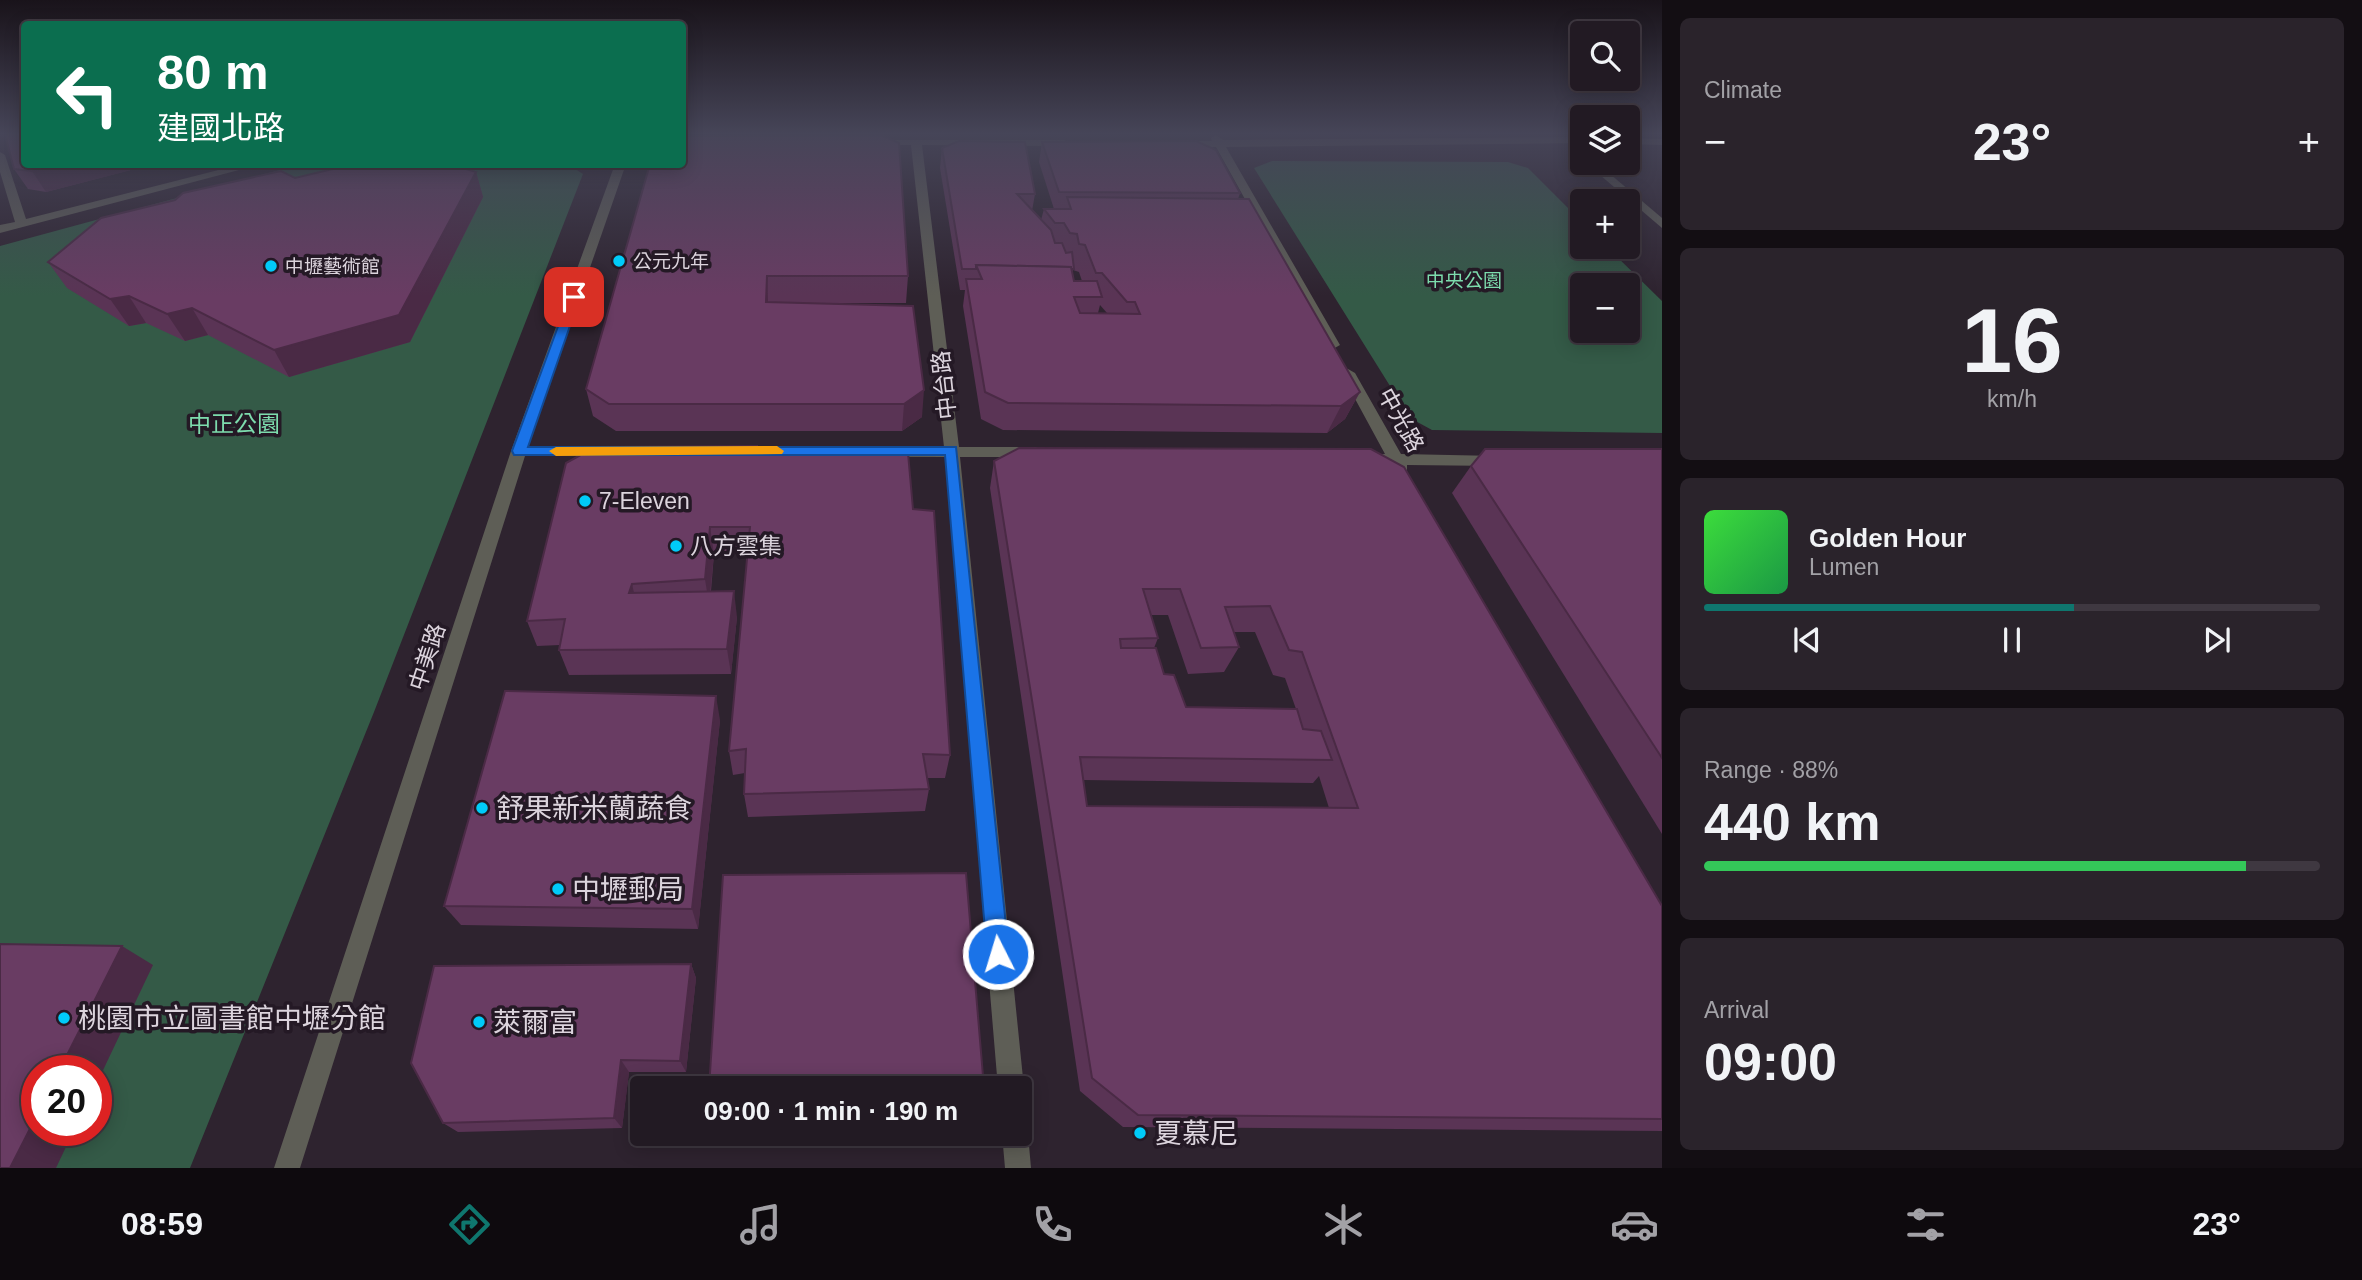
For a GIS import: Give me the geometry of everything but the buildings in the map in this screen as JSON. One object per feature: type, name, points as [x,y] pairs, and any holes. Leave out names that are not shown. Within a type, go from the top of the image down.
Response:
[{"type":"street","points":[[10,187],[22,224]]},
{"type":"street","points":[[0,229],[150,187]]},
{"type":"street","name":"中美路","points":[[286,1168],[519,451],[613,187]]},
{"type":"street","name":"中台路","points":[[921,187],[951,450],[1010,1076]]},
{"type":"street","name":"中光路","points":[[1243,187],[1409,481]]},
{"type":"street","points":[[1618,187],[1662,224]]},
{"type":"street","points":[[519,451],[630,451]]},
{"type":"street","points":[[712,451],[1047,452]]},
{"type":"street","points":[[1357,458],[1513,461]]},
{"type":"street","points":[[1016,1146],[1018,1168]]},
{"type":"green space","name":"中正公園","points":[[219,187],[578,187],[374,712],[190,1168],[0,1168],[0,246]]},
{"type":"green space","name":"中央公園","points":[[1266,187],[1547,187],[1570,210],[1570,259],[1619,259],[1633,273],[1570,273],[1570,343],[1640,343],[1640,279],[1662,301],[1662,433],[1432,430],[1410,418]]},
{"type":"slow traffic","points":[[556,451],[777,451]]},
{"type":"place","name":"公元九年","points":[[619,261]]},
{"type":"place","name":"中壢藝術館","points":[[271,266]]},
{"type":"place","name":"7-Eleven","points":[[585,501]]},
{"type":"place","name":"八方雲集","points":[[676,546]]},
{"type":"place","name":"舒果新米蘭蔬食","points":[[482,808]]},
{"type":"place","name":"中壢郵局","points":[[558,889]]},
{"type":"place","name":"桃園市立圖書館中壢分館","points":[[64,1018]]},
{"type":"place","name":"萊爾富","points":[[479,1022]]},
{"type":"place","name":"夏慕尼","points":[[1140,1133]]},
{"type":"route","points":[[574,297],[519,451],[951,450],[998,954]]}]
